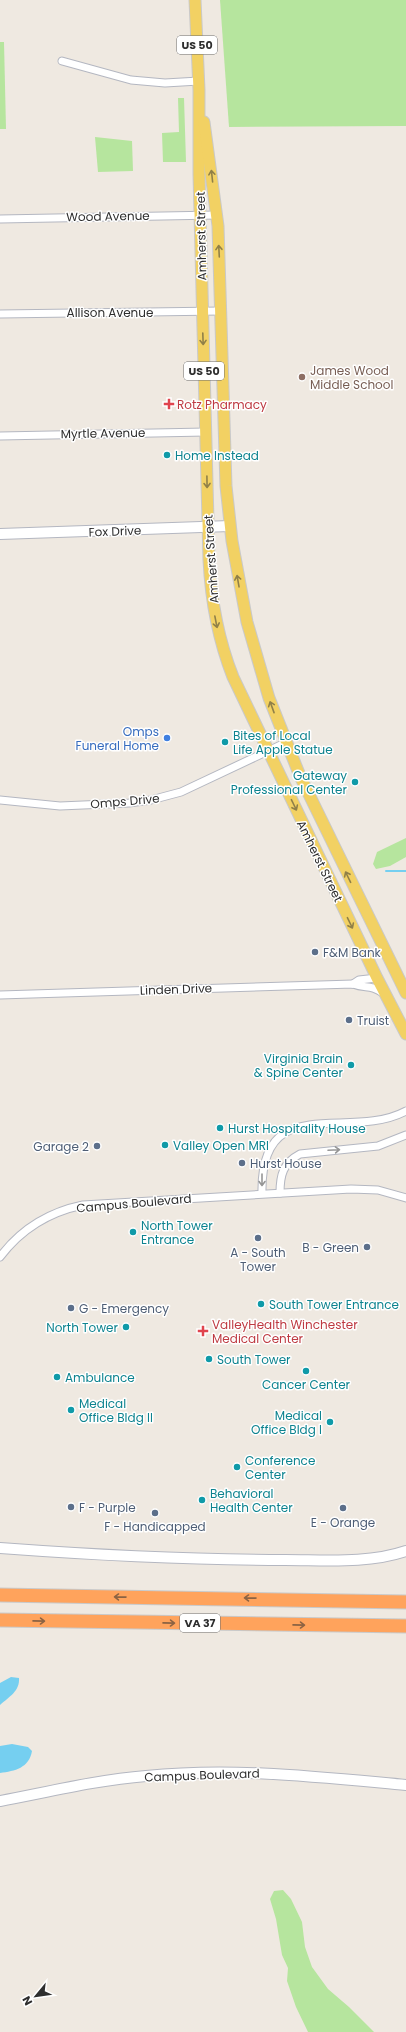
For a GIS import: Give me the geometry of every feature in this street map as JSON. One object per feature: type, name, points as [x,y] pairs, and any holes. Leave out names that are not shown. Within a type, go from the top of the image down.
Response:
[{"type":"highway","name":"VA 37","points":[[0,1595],[406,1602]]},
{"type":"highway","points":[[345,1600],[406,1597]]},
{"type":"highway","name":"VA 37","points":[[0,1620],[404,1626]]},
{"type":"main road","name":"Amherst Street","points":[[195,0],[199,85],[200,216],[210,587],[218,632],[233,677],[267,751],[366,956],[406,1034]]},
{"type":"main road","name":"Amherst Street","points":[[199,85],[217,214],[226,470],[230,526],[239,584],[247,622],[258,661],[286,743],[336,852],[406,993]]},
{"type":"main road","points":[[201,254],[207,275],[212,279],[220,281]]},
{"type":"main road","points":[[206,432],[213,431],[216,433],[219,450],[226,470]]},
{"type":"main road","points":[[366,956],[380,970],[396,974]]},
{"type":"main road","points":[[377,978],[391,981],[406,998]]},
{"type":"street","points":[[62,61],[131,80],[199,85]]},
{"type":"street","name":"Wood Avenue","points":[[0,219],[109,216],[200,216],[217,214]]},
{"type":"street","name":"Allison Avenue","points":[[0,314],[221,311]]},
{"type":"street","name":"Myrtle Avenue","points":[[0,436],[206,432]]},
{"type":"street","name":"Fox Drive","points":[[0,534],[230,526]]},
{"type":"street","name":"Omps Drive","points":[[0,800],[60,806],[129,803],[151,800],[181,792],[286,743]]},
{"type":"street","name":"Linden Drive","points":[[353,984],[359,980],[377,978]]},
{"type":"street","name":"Linden Drive","points":[[0,995],[353,984],[360,986],[372,986],[385,994]]},
{"type":"street","points":[[262,1193],[262,1170],[265,1157],[274,1143],[288,1131],[308,1124],[386,1118],[406,1111]]},
{"type":"street","points":[[280,1193],[280,1179],[284,1168],[291,1159],[300,1154],[378,1146],[406,1134]]},
{"type":"street","name":"Campus Boulevard","points":[[0,1257],[12,1243],[32,1226],[55,1213],[74,1207],[106,1203],[262,1193],[361,1189],[389,1193],[406,1198]]},
{"type":"street","points":[[0,1548],[151,1558],[268,1560],[354,1560],[381,1557],[406,1551]]},
{"type":"street","name":"Campus Boulevard","points":[[0,1801],[133,1777],[211,1772],[272,1773],[406,1785]]},
{"type":"green space","points":[[220,0],[406,0],[406,126],[229,127]]},
{"type":"green space","points":[[0,42],[4,42],[6,129],[0,129]]},
{"type":"green space","points":[[178,98],[184,98],[186,162],[163,162],[162,133],[179,132]]},
{"type":"green space","points":[[95,137],[132,141],[133,171],[98,172]]},
{"type":"green space","points":[[406,838],[406,857],[390,866],[376,869],[373,864],[377,852]]},
{"type":"green space","points":[[283,1890],[291,1899],[302,1922],[305,1947],[312,1967],[328,1989],[374,2032],[308,2032],[296,2007],[287,1981],[288,1968],[282,1955],[276,1919],[270,1899],[274,1891]]},
{"type":"water","points":[[11,1677],[19,1678],[18,1687],[0,1705],[0,1683]]},
{"type":"water","points":[[12,1744],[28,1747],[32,1751],[30,1757],[25,1765],[20,1768],[0,1773],[0,1746]]},
{"type":"waterway","points":[[386,871],[406,871]]},
{"type":"place","name":"James Wood Middle School","points":[[302,377]]},
{"type":"place","name":"Rotz Pharmacy","points":[[169,404]]},
{"type":"place","name":"Home Instead","points":[[167,455]]},
{"type":"place","name":"Omps Funeral Home","points":[[167,738]]},
{"type":"place","name":"Bites of Local Life Apple Statue","points":[[225,742]]},
{"type":"place","name":"Gateway Professional Center","points":[[355,782]]},
{"type":"place","name":"F&M Bank","points":[[315,952]]},
{"type":"place","name":"Truist","points":[[349,1020]]},
{"type":"place","name":"Virginia Brain & Spine Center","points":[[351,1065]]},
{"type":"place","name":"Hurst Hospitality House","points":[[220,1128]]},
{"type":"place","name":"Valley Open MRI","points":[[165,1145]]},
{"type":"place","name":"Garage 2","points":[[97,1146]]},
{"type":"place","name":"Hurst House","points":[[242,1163]]},
{"type":"place","name":"North Tower Entrance","points":[[133,1232]]},
{"type":"place","name":"A - South Tower","points":[[258,1238]]},
{"type":"place","name":"B - Green","points":[[367,1247]]},
{"type":"place","name":"South Tower Entrance","points":[[261,1304]]},
{"type":"place","name":"G - Emergency","points":[[71,1308]]},
{"type":"place","name":"North Tower","points":[[126,1327]]},
{"type":"place","name":"ValleyHealth Winchester Medical Center","points":[[203,1331]]},
{"type":"place","name":"South Tower","points":[[209,1359]]},
{"type":"place","name":"Cancer Center","points":[[306,1371]]},
{"type":"place","name":"Ambulance","points":[[57,1377]]},
{"type":"place","name":"Medical Office Bldg II","points":[[71,1410]]},
{"type":"place","name":"Medical Office Bldg I","points":[[330,1422]]},
{"type":"place","name":"Conference Center","points":[[237,1467]]},
{"type":"place","name":"Behavioral Health Center","points":[[202,1500]]},
{"type":"place","name":"F - Purple","points":[[71,1507]]},
{"type":"place","name":"E - Orange","points":[[343,1508]]},
{"type":"place","name":"F - Handicapped","points":[[155,1513]]}]
